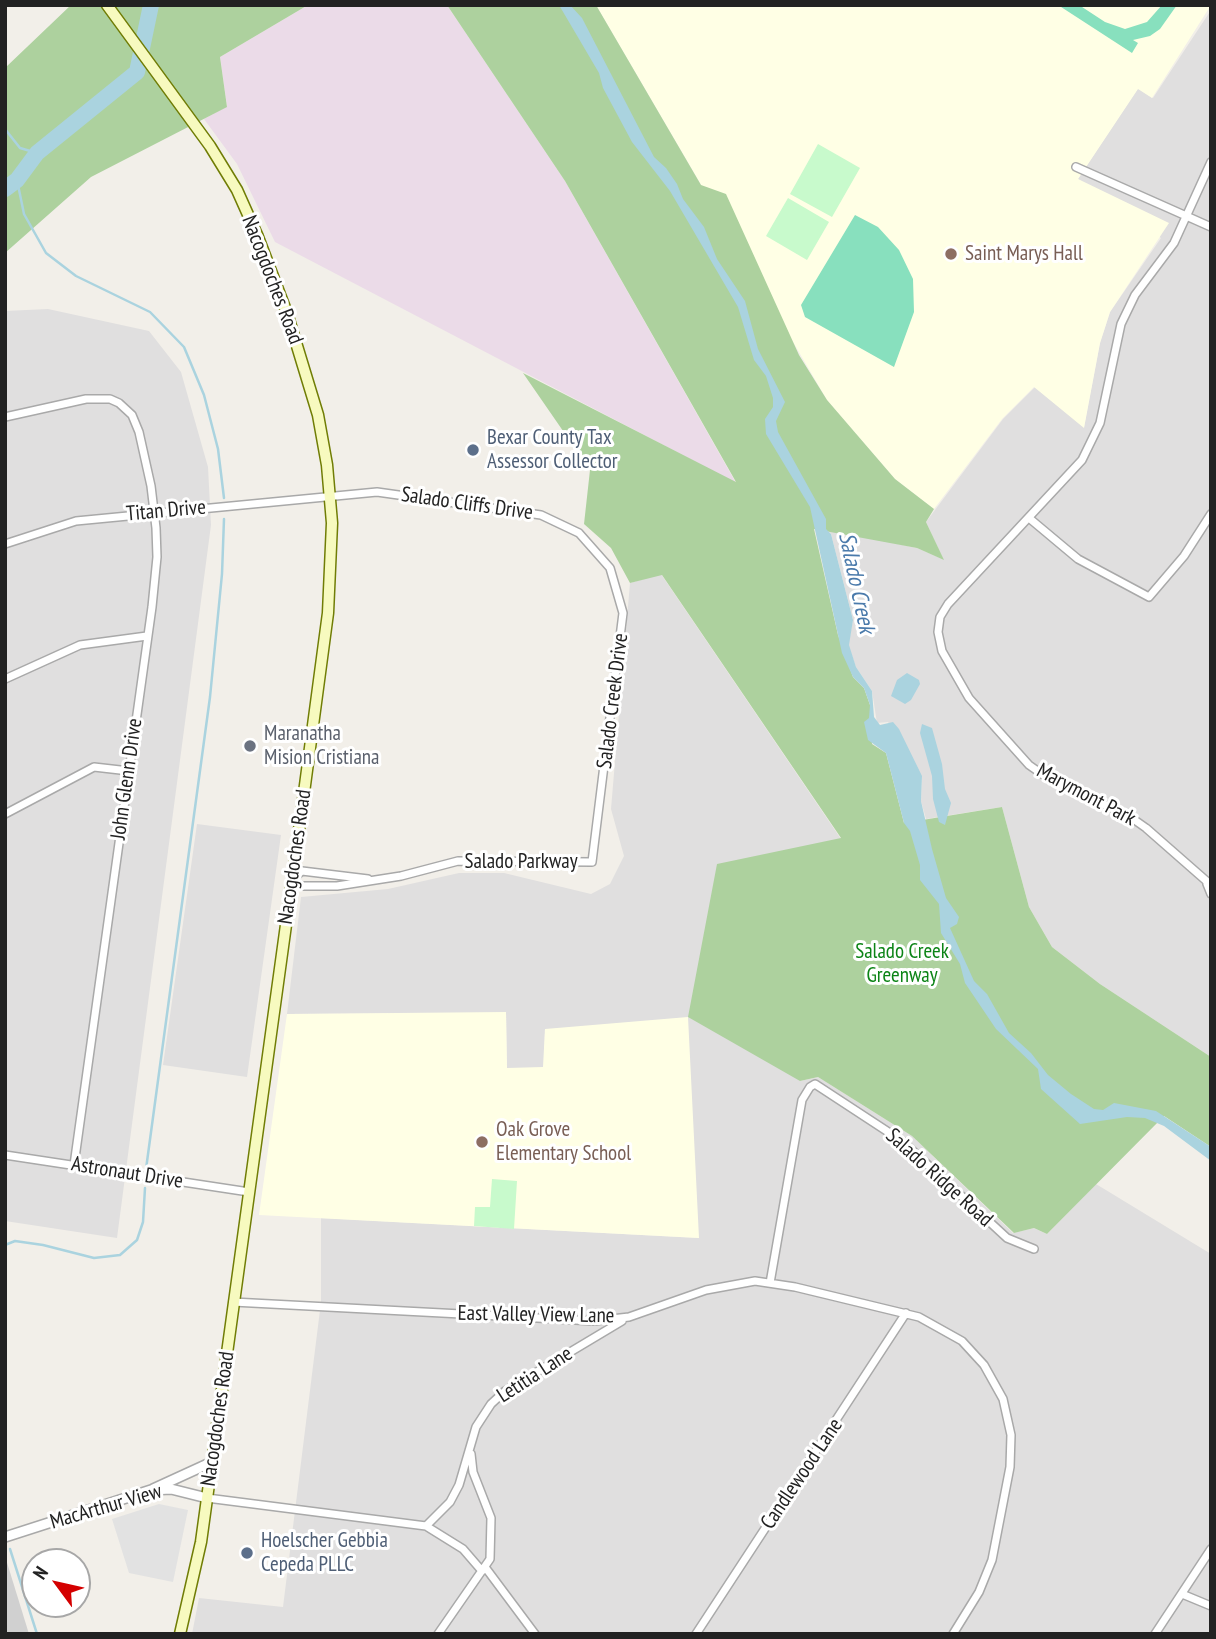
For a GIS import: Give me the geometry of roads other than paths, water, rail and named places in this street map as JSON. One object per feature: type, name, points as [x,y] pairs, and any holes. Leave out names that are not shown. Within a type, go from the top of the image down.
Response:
[{"type":"main road","name":"Nacogdoches Road","points":[[107,5],[191,120],[237,190],[271,268],[318,415],[330,496],[328,612],[207,1498],[180,1634]]},
{"type":"street","name":"Marymont Park","points":[[1211,162],[1174,243],[1135,295],[1121,324],[1112,356],[1109,388],[1094,439],[1072,474],[948,604],[938,623],[942,651],[969,698],[1021,757],[1039,773],[1138,822],[1209,885],[1211,894]]},
{"type":"street","points":[[1076,167],[1211,227]]},
{"type":"street","name":"John Glenn Drive","points":[[5,417],[86,399],[116,402],[132,415],[139,432],[154,512],[157,558],[74,1165]]},
{"type":"street","name":"Salado Cliffs Drive","points":[[330,496],[384,493],[541,515],[566,524],[594,547]]},
{"type":"street","name":"Titan Drive","points":[[5,544],[76,521],[330,496]]},
{"type":"street","points":[[1030,518],[1077,559],[1149,597],[1184,556],[1211,514]]},
{"type":"street","name":"Salado Creek Drive","points":[[592,862],[624,613],[610,568],[594,547]]},
{"type":"street","points":[[5,679],[80,646],[147,636]]},
{"type":"street","points":[[5,814],[94,767],[128,771]]},
{"type":"street","name":"Salado Parkway","points":[[368,879],[302,871],[292,879],[303,886],[337,886],[368,879],[401,876],[458,861],[592,862]]},
{"type":"street","name":"Salado Ridge Road","points":[[770,1283],[802,1100],[810,1087],[821,1085],[902,1141],[1007,1238],[1034,1249]]},
{"type":"street","name":"Astronaut Drive","points":[[5,1154],[249,1192]]},
{"type":"street","name":"East Valley View Lane","points":[[233,1302],[579,1321],[629,1317],[724,1285],[770,1283],[906,1313],[935,1324],[962,1341],[984,1365],[1003,1399],[1011,1436],[1010,1467],[996,1545],[979,1592],[953,1634]]},
{"type":"street","name":"Candlewood Lane","points":[[696,1634],[906,1313]]},
{"type":"street","name":"Letitia Lane","points":[[426,1526],[450,1502],[481,1419],[498,1397],[629,1317]]},
{"type":"street","points":[[438,1634],[490,1559],[491,1518],[474,1472],[470,1450]]},
{"type":"street","points":[[151,1490],[212,1462]]},
{"type":"street","name":"MacArthur View","points":[[5,1537],[151,1490],[172,1489],[207,1498]]},
{"type":"street","points":[[207,1498],[426,1526],[463,1549],[483,1569],[535,1634]]},
{"type":"street","points":[[1155,1634],[1211,1549]]},
{"type":"street","points":[[1182,1594],[1211,1606]]},
{"type":"water","points":[[559,5],[570,5],[582,18],[654,157],[677,184],[683,199],[704,227],[717,259],[745,301],[758,349],[785,402],[776,421],[778,432],[826,519],[826,529],[831,534],[853,620],[849,645],[856,667],[872,691],[874,717],[880,725],[893,722],[899,729],[922,776],[921,801],[932,849],[946,898],[959,917],[957,924],[950,928],[974,981],[987,994],[1009,1033],[1031,1053],[1048,1075],[1071,1094],[1094,1109],[1103,1110],[1114,1103],[1156,1111],[1211,1147],[1211,1161],[1164,1126],[1145,1118],[1127,1117],[1080,1124],[1041,1089],[1038,1069],[996,1029],[965,983],[960,964],[941,933],[939,904],[920,880],[920,865],[910,831],[904,823],[886,753],[868,740],[864,722],[869,718],[870,705],[864,688],[853,677],[842,653],[810,507],[766,434],[765,419],[773,407],[773,398],[766,376],[754,360],[738,307],[670,191],[632,142],[603,88],[599,73]]},
{"type":"water","points":[[907,673],[919,680],[920,684],[911,700],[905,704],[891,696],[897,680]]},
{"type":"water","points":[[922,724],[932,728],[942,764],[945,789],[951,803],[945,825],[939,822],[933,799],[932,776],[920,733]]},
{"type":"waterway","name":"Salado Creek","points":[[5,189],[17,180],[37,153],[137,72],[151,5]]},
{"type":"waterway","points":[[5,129],[20,148],[37,153]]},
{"type":"waterway","points":[[17,180],[24,214],[46,253],[76,276],[150,312],[184,347],[204,395],[218,449],[224,498]]},
{"type":"waterway","points":[[146,1169],[210,697],[222,574],[224,519]]},
{"type":"waterway","points":[[5,1245],[15,1241],[43,1245],[94,1258],[120,1255],[137,1240],[143,1222],[145,1188]]},
{"type":"waterway","points":[[10,1549],[37,1634]]},
{"type":"place","name":"Saint Marys Hall","points":[[951,254]]},
{"type":"place","name":"Bexar County Tax Assessor Collector","points":[[473,450]]},
{"type":"place","name":"Maranatha Mision Cristiana","points":[[250,746]]},
{"type":"place","name":"Oak Grove Elementary School","points":[[482,1142]]},
{"type":"place","name":"Hoelscher Gebbia Cepeda PLLC","points":[[247,1553]]},
{"type":"park label","name":"Salado Creek Greenway","points":[[902,964]]}]
